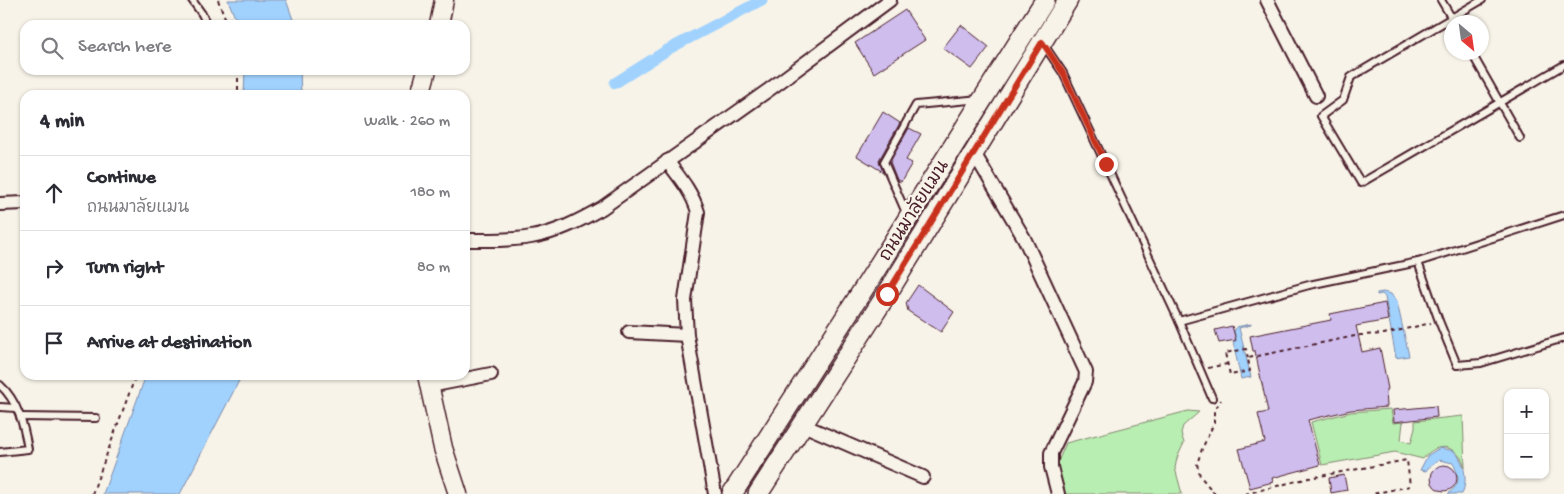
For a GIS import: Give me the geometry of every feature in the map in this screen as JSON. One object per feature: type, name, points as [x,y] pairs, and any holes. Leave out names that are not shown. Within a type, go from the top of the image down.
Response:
[{"type":"main road","points":[[440,20],[444,0]]},
{"type":"main road","name":"ถนนมาลัยแมน","points":[[758,494],[887,294],[1068,0]]},
{"type":"main road","name":"ถนนมาลัยแมน","points":[[732,494],[868,282],[1042,2]]},
{"type":"main road","points":[[1025,30],[1042,42]]},
{"type":"main road","points":[[421,90],[426,75]]},
{"type":"main road","points":[[868,282],[887,294]]},
{"type":"main road","points":[[429,380],[443,448],[458,494]]},
{"type":"street","points":[[470,240],[531,238],[563,228],[602,208],[890,0]]},
{"type":"street","points":[[1267,0],[1316,96]]},
{"type":"street","points":[[974,153],[1024,238],[1086,372],[1085,382],[1051,453],[1051,467],[1058,494]]},
{"type":"street","points":[[667,161],[690,193],[698,212],[685,300],[687,335],[715,494]]},
{"type":"street","points":[[0,204],[20,203]]},
{"type":"street","points":[[629,332],[687,335]]},
{"type":"street","points":[[470,376],[491,374]]},
{"type":"street","points":[[803,425],[923,477]]},
{"type":"lane","points":[[192,0],[205,20]]},
{"type":"lane","points":[[1441,0],[1449,15]]},
{"type":"lane","points":[[1460,15],[1482,0]]},
{"type":"lane","points":[[1444,25],[1351,77],[1343,100],[1321,116],[1361,182],[1564,65]]},
{"type":"lane","points":[[1042,42],[1063,73],[1179,321],[1212,398]]},
{"type":"lane","points":[[1475,60],[1520,138]]},
{"type":"lane","points":[[908,218],[884,162],[916,105],[983,98]]},
{"type":"lane","points":[[1179,321],[1309,286],[1418,262],[1564,215]]},
{"type":"lane","points":[[1418,262],[1456,365],[1481,363],[1564,338]]},
{"type":"lane","points":[[0,385],[8,392],[20,417],[28,449],[0,452]]},
{"type":"lane","points":[[0,407],[16,408]]},
{"type":"lane","points":[[20,417],[96,418]]},
{"type":"path","points":[[218,0],[226,20]]},
{"type":"path","points":[[238,75],[238,90]]},
{"type":"path","points":[[1248,358],[1360,335],[1384,334],[1439,321]]},
{"type":"path","points":[[1246,349],[1250,371],[1230,375],[1227,364],[1225,353],[1246,349]]},
{"type":"path","points":[[1206,369],[1227,364]]},
{"type":"path","points":[[92,494],[134,380]]},
{"type":"path","points":[[1214,411],[1214,423],[1202,449],[1198,464],[1200,476],[1215,494]]},
{"type":"path","points":[[1245,494],[1309,478],[1407,460],[1410,486],[1372,494]]},
{"type":"green space","points":[[1391,409],[1393,423],[1403,422],[1401,440],[1411,443],[1415,421],[1463,416],[1465,468],[1458,454],[1453,450],[1441,447],[1429,453],[1423,459],[1395,452],[1322,465],[1311,422],[1351,412]]},
{"type":"green space","points":[[1188,411],[1199,412],[1183,426],[1181,433],[1184,443],[1177,458],[1175,468],[1182,494],[1064,494],[1057,464],[1066,443]]},
{"type":"water","points":[[228,0],[286,0],[293,20],[236,20]]},
{"type":"water","points":[[245,75],[300,75],[301,90],[244,90]]},
{"type":"water","points":[[1377,293],[1391,294],[1397,302],[1409,356],[1396,358],[1385,297],[1382,294],[1377,295]]},
{"type":"water","points":[[1251,324],[1239,328],[1251,377],[1241,379],[1233,342],[1236,341],[1234,330],[1236,327]]},
{"type":"water","points":[[144,380],[239,380],[180,494],[103,494]]},
{"type":"water","points":[[1440,448],[1454,451],[1461,460],[1465,477],[1462,494],[1448,494],[1455,487],[1458,480],[1453,463],[1439,460],[1426,471],[1420,470],[1428,455]]},
{"type":"building","points":[[905,10],[925,40],[874,73],[855,43]]},
{"type":"building","points":[[961,25],[989,47],[972,69],[943,48]]},
{"type":"building","points":[[883,112],[900,123],[879,160],[883,172],[857,156]]},
{"type":"building","points":[[909,128],[921,134],[906,160],[912,163],[901,182],[897,180],[890,162]]},
{"type":"building","points":[[918,285],[954,312],[941,332],[908,311],[906,303]]},
{"type":"building","points":[[1385,303],[1388,320],[1356,326],[1362,352],[1380,348],[1388,389],[1386,390],[1387,407],[1351,410],[1308,420],[1320,465],[1272,478],[1273,482],[1250,488],[1239,449],[1265,442],[1258,414],[1268,412],[1250,336],[1331,320],[1330,314]]},
{"type":"building","points":[[1232,326],[1236,340],[1219,343],[1215,330]]},
{"type":"building","points":[[1436,406],[1437,417],[1394,422],[1393,410]]},
{"type":"building","points":[[1444,465],[1453,469],[1457,478],[1453,487],[1444,491],[1435,487],[1431,478],[1435,469]]},
{"type":"building","points":[[1344,475],[1347,490],[1331,493],[1329,478]]},
{"type":"waterway","points":[[615,83],[669,49],[762,0]]},
{"type":"route","points":[[887,294],[1042,42],[1063,73],[1106,164]]}]
